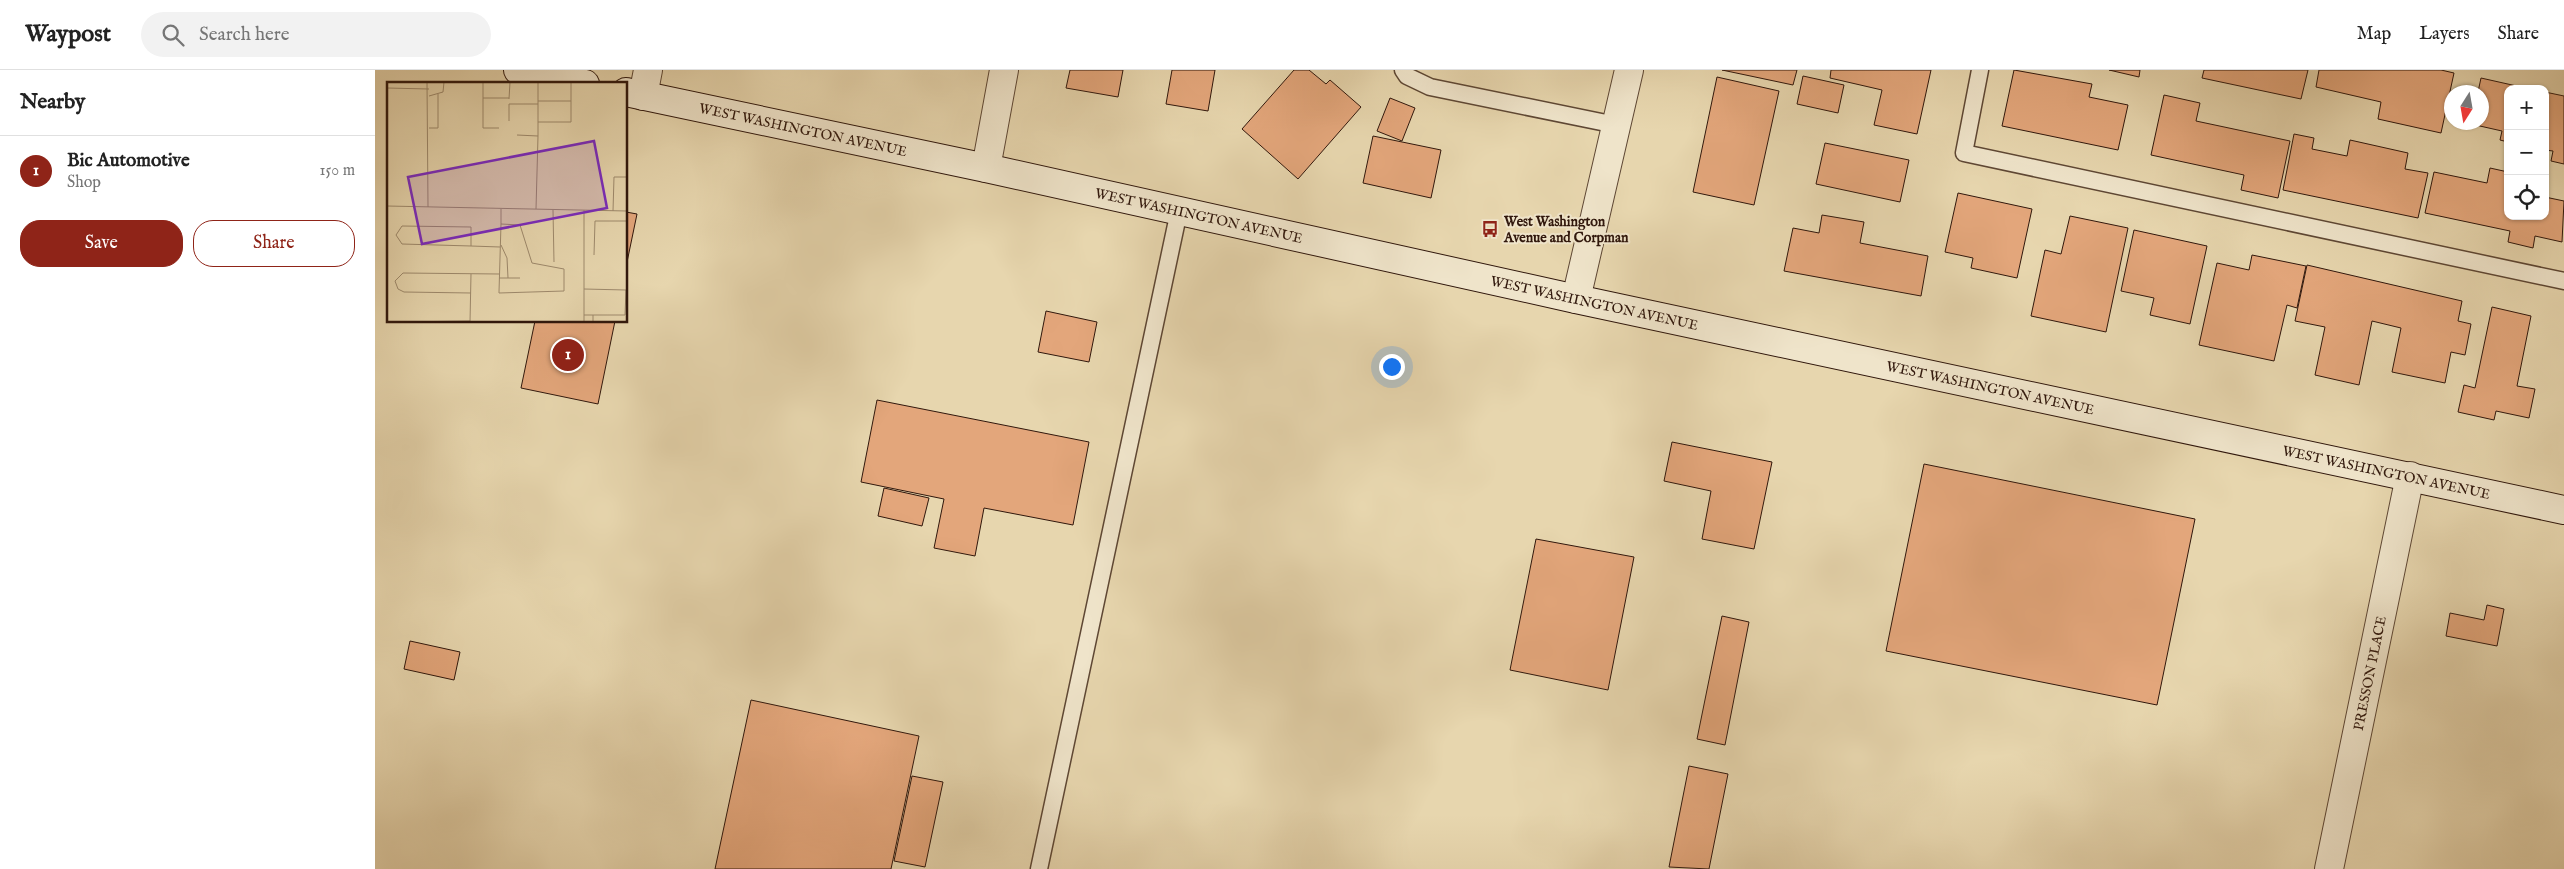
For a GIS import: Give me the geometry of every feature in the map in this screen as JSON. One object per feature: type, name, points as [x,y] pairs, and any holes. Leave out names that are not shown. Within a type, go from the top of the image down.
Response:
[{"type":"main road","points":[[518,70],[575,82]]},
{"type":"main road","points":[[986,168],[1004,70]]},
{"type":"main road","points":[[1576,299],[1629,70]]},
{"type":"main road","name":"WEST WASHINGTON AVENUE","points":[[639,86],[986,168],[1576,299],[2564,510]]},
{"type":"main road","name":"PRESSON PLACE","points":[[2329,869],[2410,476]]},
{"type":"lane","points":[[1403,70],[1407,76],[1430,87],[1617,124]]},
{"type":"lane","points":[[1980,70],[1964,153],[2564,281]]},
{"type":"lane","points":[[1039,869],[1179,211]]},
{"type":"building","points":[[1070,70],[1123,70],[1118,97],[1066,88]]},
{"type":"building","points":[[1172,70],[1215,70],[1208,111],[1166,104]]},
{"type":"building","points":[[1294,70],[1309,70],[1326,84],[1330,80],[1361,107],[1298,179],[1242,129]]},
{"type":"building","points":[[1722,70],[1797,70],[1793,85]]},
{"type":"building","points":[[1831,70],[1931,70],[1917,134],[1874,125],[1882,90],[1830,78]]},
{"type":"building","points":[[2014,70],[2092,84],[2089,97],[2128,105],[2118,150],[2002,126]]},
{"type":"building","points":[[2109,70],[2140,70],[2139,77]]},
{"type":"building","points":[[2204,70],[2308,70],[2301,99],[2202,78]]},
{"type":"building","points":[[2319,70],[2441,70],[2454,73],[2451,85],[2444,85],[2444,119],[2441,133],[2378,119],[2381,102],[2316,87]]},
{"type":"building","points":[[1803,76],[1844,85],[1838,113],[1797,104]]},
{"type":"building","points":[[1717,77],[1779,91],[1754,205],[1693,192]]},
{"type":"building","points":[[2481,78],[2512,85],[2504,85],[2504,141],[2500,140],[2502,131],[2489,128],[2489,85],[2480,85]]},
{"type":"building","points":[[2549,93],[2564,96],[2564,164],[2551,161],[2553,151],[2549,150]]},
{"type":"building","points":[[2164,95],[2200,103],[2196,121],[2290,141],[2278,198],[2241,190],[2244,175],[2151,155]]},
{"type":"building","points":[[1390,98],[1415,108],[1402,141],[1377,131]]},
{"type":"building","points":[[2294,134],[2314,138],[2312,149],[2347,156],[2350,140],[2408,153],[2405,169],[2428,173],[2418,218],[2283,190]]},
{"type":"building","points":[[1373,136],[1441,150],[1431,198],[1363,183]]},
{"type":"building","points":[[1825,143],[1909,160],[1900,202],[1816,184]]},
{"type":"building","points":[[2490,168],[2504,171],[2504,220],[2549,220],[2549,198],[2564,201],[2562,242],[2535,236],[2533,248],[2508,242],[2510,231],[2425,213],[2434,172],[2487,183]]},
{"type":"building","points":[[1958,193],[2032,209],[2017,278],[1971,268],[1973,258],[1945,252]]},
{"type":"building","points":[[627,212],[637,214],[627,262]]},
{"type":"building","points":[[1822,215],[1864,222],[1860,243],[1928,256],[1921,296],[1784,271],[1793,228],[1819,233]]},
{"type":"building","points":[[2070,216],[2128,228],[2106,332],[2031,316],[2045,250],[2061,254]]},
{"type":"building","points":[[2134,230],[2207,246],[2190,324],[2150,315],[2154,298],[2121,291]]},
{"type":"building","points":[[2252,255],[2306,266],[2297,308],[2287,305],[2274,361],[2199,345],[2217,263],[2249,270]]},
{"type":"building","points":[[2307,265],[2462,301],[2458,321],[2471,324],[2465,355],[2451,352],[2445,383],[2392,372],[2401,328],[2372,321],[2359,385],[2315,375],[2325,327],[2295,321]]},
{"type":"building","points":[[2492,307],[2531,316],[2517,386],[2535,389],[2529,418],[2496,411],[2494,420],[2458,412],[2464,385],[2475,388]]},
{"type":"building","points":[[1046,311],[1097,322],[1089,362],[1038,352]]},
{"type":"building","points":[[535,322],[615,322],[598,404],[521,388]]},
{"type":"building","points":[[877,400],[1089,442],[1073,525],[984,508],[975,556],[934,548],[944,499],[861,482]]},
{"type":"building","points":[[1672,442],[1772,462],[1754,549],[1702,539],[1711,491],[1664,481]]},
{"type":"building","points":[[1924,464],[2195,519],[2157,705],[1886,651]]},
{"type":"building","points":[[884,488],[929,498],[922,526],[878,516]]},
{"type":"building","points":[[1536,539],[1634,557],[1608,690],[1510,670]]},
{"type":"building","points":[[2487,605],[2504,609],[2497,646],[2446,636],[2450,613],[2484,620]]},
{"type":"building","points":[[1722,616],[1749,622],[1725,745],[1697,739]]},
{"type":"building","points":[[410,641],[460,652],[454,680],[404,669]]},
{"type":"building","points":[[751,700],[919,736],[891,869],[715,869]]},
{"type":"building","points":[[1689,766],[1728,774],[1709,869],[1669,867]]},
{"type":"building","points":[[912,776],[943,782],[925,867],[894,861]]},
{"type":"place","name":"West Washington Avenue and Corpman","points":[[1490,229]]},
{"type":"place","name":"Bic Automotive","points":[[568,355]]}]
